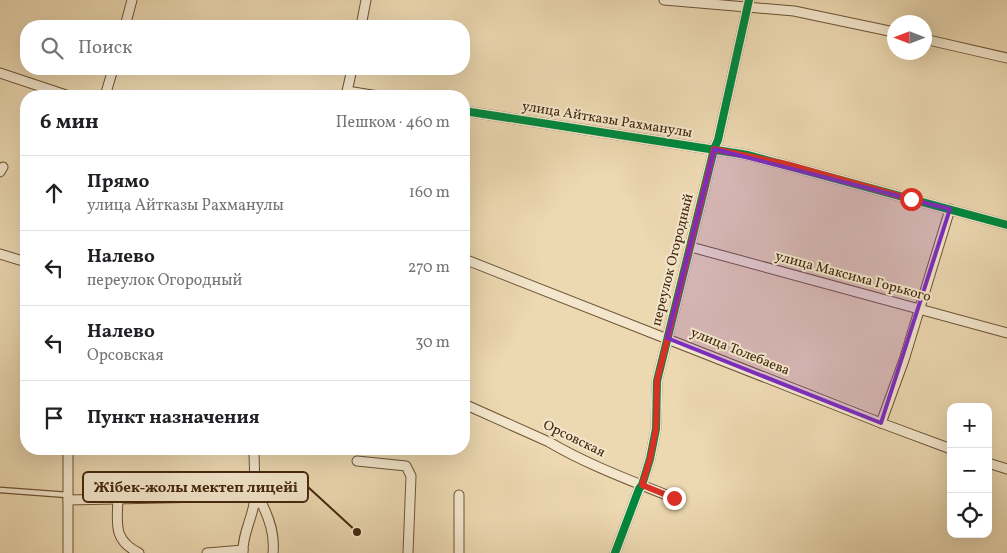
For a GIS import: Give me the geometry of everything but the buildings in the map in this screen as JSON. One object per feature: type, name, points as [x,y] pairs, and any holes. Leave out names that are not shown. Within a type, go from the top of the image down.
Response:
[{"type":"street","points":[[127,20],[132,0]]},
{"type":"street","points":[[362,20],[366,0]]},
{"type":"street","points":[[664,0],[732,7],[749,4],[794,11],[887,31]]},
{"type":"street","name":"переулок Огородный","points":[[615,553],[642,485],[650,459],[654,436],[657,381],[714,149],[718,140],[749,4]]},
{"type":"street","points":[[932,41],[1007,58]]},
{"type":"street","points":[[0,73],[51,90]]},
{"type":"street","points":[[107,90],[111,75]]},
{"type":"street","points":[[348,90],[351,75]]},
{"type":"street","name":"улица Айтказы Рахманулы","points":[[470,111],[714,149],[786,164],[1007,225]]},
{"type":"street","points":[[881,423],[904,360],[950,209]]},
{"type":"street","name":"улица Максима Горького","points":[[691,247],[1007,333]]},
{"type":"street","points":[[0,254],[20,260]]},
{"type":"street","name":"улица Толебаева","points":[[470,261],[948,448]]},
{"type":"street","name":"Орсовская","points":[[470,407],[630,481],[674,498]]},
{"type":"street","points":[[68,455],[68,553]]},
{"type":"street","points":[[208,553],[243,551],[254,499],[254,455]]},
{"type":"street","points":[[357,461],[406,466],[410,476],[408,553]]},
{"type":"street","points":[[992,463],[1007,469]]},
{"type":"street","points":[[459,553],[460,495]]},
{"type":"street","points":[[68,498],[254,499],[262,504],[268,516],[272,529],[272,553]]},
{"type":"street","points":[[118,499],[117,530],[121,541],[139,553]]},
{"type":"lane","points":[[0,490],[68,498]]},
{"type":"highlighted area","points":[[714,149],[950,209],[881,423],[667,338]]},
{"type":"cycle path","points":[[615,553],[642,485],[650,459],[656,429],[657,381],[714,149],[718,140],[749,0]]},
{"type":"cycle path","points":[[470,112],[748,155],[1007,225]]},
{"type":"place","name":"Жібек-жолы мектеп лицейі","points":[[357,532]]},
{"type":"route","points":[[674,498],[642,485],[656,429],[657,381],[714,149],[786,164],[911,199]]}]
